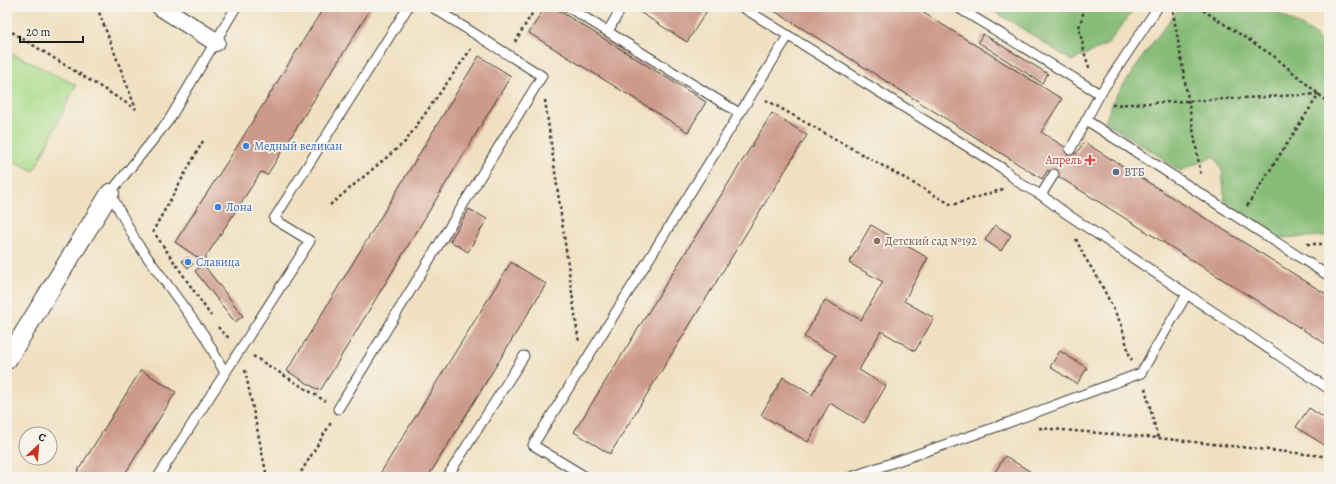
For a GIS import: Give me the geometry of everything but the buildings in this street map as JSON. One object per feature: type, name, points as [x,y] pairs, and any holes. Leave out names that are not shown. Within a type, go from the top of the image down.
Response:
[{"type":"street","points":[[161,7],[216,42]]},
{"type":"street","points":[[7,360],[110,193]]},
{"type":"lane","points":[[225,373],[204,335],[138,243],[110,193],[168,120],[236,7]]},
{"type":"lane","points":[[158,477],[310,241],[274,218],[408,7]]},
{"type":"lane","points":[[338,409],[542,76],[432,7]]},
{"type":"lane","points":[[568,7],[739,114]]},
{"type":"lane","points":[[608,31],[622,7]]},
{"type":"lane","points":[[742,7],[995,164],[1021,184],[1042,195],[1067,214],[1329,389]]},
{"type":"lane","points":[[956,7],[1100,94]]},
{"type":"lane","points":[[1070,150],[1100,94],[1158,7]]},
{"type":"lane","points":[[586,477],[533,445],[788,36]]},
{"type":"lane","points":[[1086,120],[1329,276]]},
{"type":"lane","points":[[1042,195],[1054,174]]},
{"type":"lane","points":[[851,477],[1002,426],[1141,373],[1186,294]]},
{"type":"lane","points":[[447,477],[524,356]]},
{"type":"path","points":[[7,29],[136,109],[97,7]]},
{"type":"path","points":[[507,54],[536,7]]},
{"type":"path","points":[[1085,7],[1079,28],[1085,55],[1100,94]]},
{"type":"path","points":[[1173,7],[1204,196]]},
{"type":"path","points":[[1198,7],[1275,57],[1329,102]]},
{"type":"path","points":[[330,205],[405,142],[479,37]]},
{"type":"path","points":[[542,76],[582,365]]},
{"type":"path","points":[[753,93],[952,205],[1021,184]]},
{"type":"path","points":[[1093,106],[1319,94]]},
{"type":"path","points":[[1240,218],[1319,94]]},
{"type":"path","points":[[153,231],[203,141]]},
{"type":"path","points":[[1067,214],[1075,237],[1084,256],[1099,280],[1121,324],[1130,358],[1141,373],[1158,438]]},
{"type":"path","points":[[241,348],[267,477]]},
{"type":"path","points":[[1034,428],[1158,438],[1329,456]]},
{"type":"green space","points":[[985,7],[1136,7],[1108,44],[1072,61],[1012,22]]},
{"type":"green space","points":[[1180,7],[1268,7],[1313,33],[1329,49],[1329,236],[1277,238],[1225,201],[1222,171],[1215,156],[1180,171],[1105,122],[1114,99],[1150,46]]},
{"type":"green space","points":[[7,51],[76,85],[34,171],[7,158]]},
{"type":"place","name":"Медный великан","points":[[246,146]]},
{"type":"place","name":"Апрель","points":[[1090,160]]},
{"type":"place","name":"ВТБ","points":[[1116,172]]},
{"type":"place","name":"Лона","points":[[218,207]]},
{"type":"place","name":"Детский сад №192","points":[[877,241]]},
{"type":"place","name":"Славица","points":[[188,262]]}]
